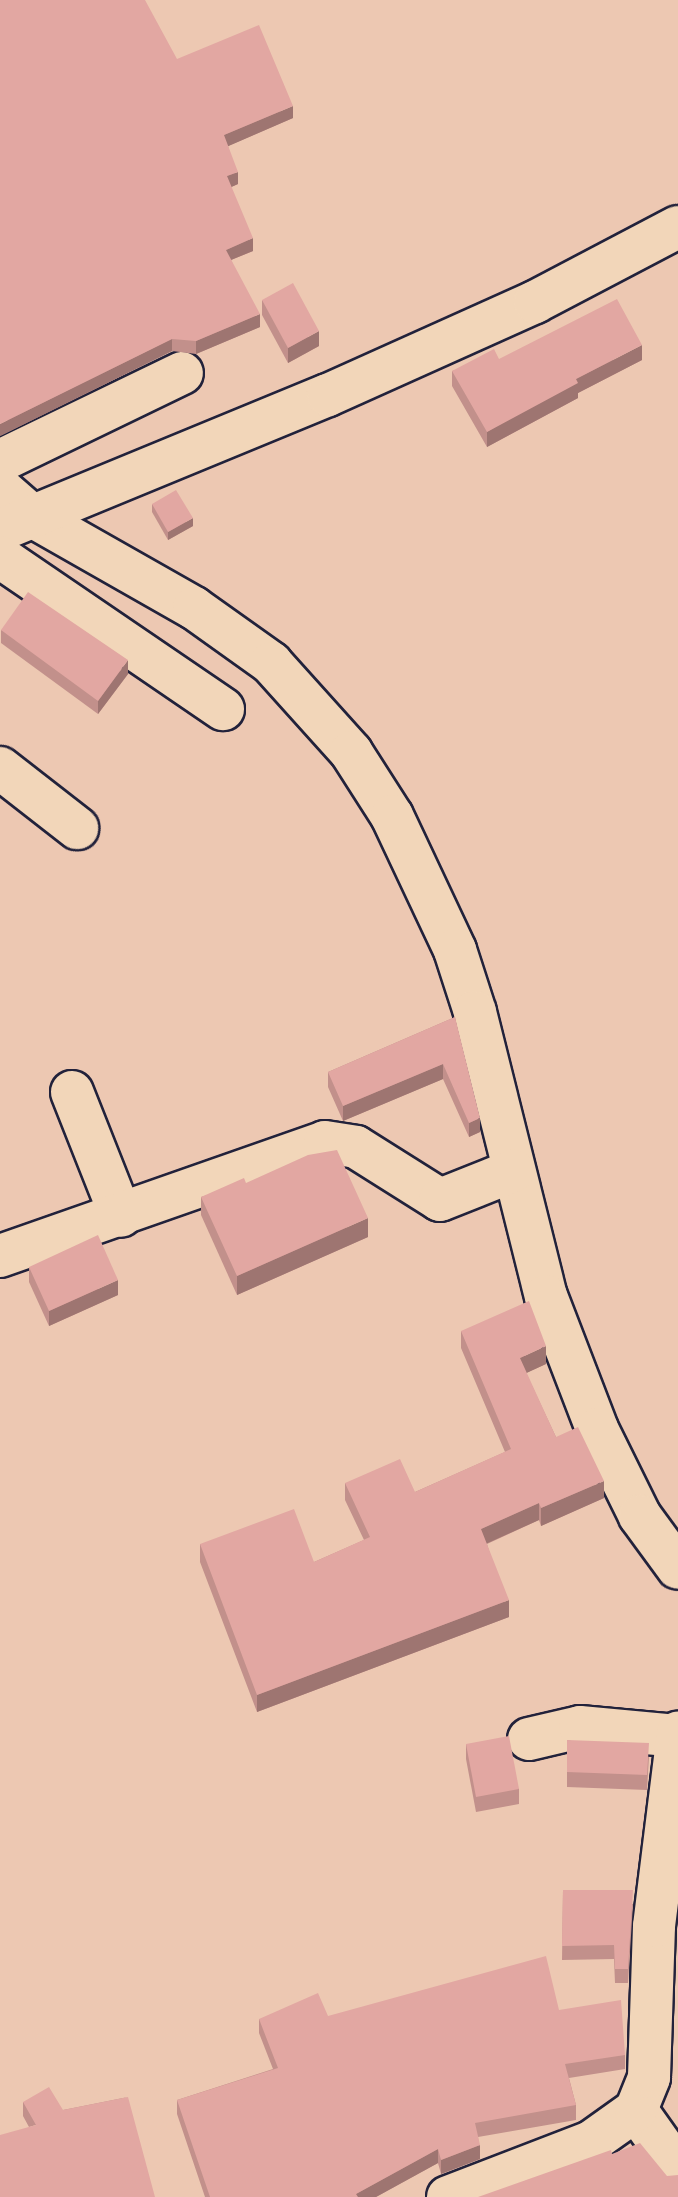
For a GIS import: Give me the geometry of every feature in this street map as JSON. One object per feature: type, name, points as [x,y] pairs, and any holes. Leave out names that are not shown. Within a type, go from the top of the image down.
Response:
[{"type":"street","points":[[16,523],[356,383],[535,302],[678,227]]},
{"type":"street","points":[[0,461],[182,373]]},
{"type":"street","points":[[0,488],[16,523],[194,608],[271,663],[351,752],[392,816],[455,950],[546,1296],[597,1429],[640,1516],[678,1568]]},
{"type":"street","points":[[0,557],[223,709]]},
{"type":"street","points":[[0,768],[77,828]]},
{"type":"street","points":[[72,1092],[121,1216]]},
{"type":"street","points":[[0,1256],[325,1142],[356,1147],[384,1161],[413,1187],[440,1200],[513,1171]]},
{"type":"street","points":[[529,1739],[580,1727],[677,1734],[654,1926],[654,2085],[669,2149],[678,2169]]},
{"type":"street","points":[[448,2197],[591,2142],[654,2085]]},
{"type":"building","points":[[0,0],[145,0],[177,59],[259,25],[293,106],[224,135],[238,172],[227,176],[253,238],[226,250],[260,314],[196,341],[172,339],[0,424]]},
{"type":"building","points":[[293,283],[319,331],[288,348],[262,300]]},
{"type":"building","points":[[617,299],[642,345],[576,379],[578,383],[487,432],[452,371],[494,349],[499,359]]},
{"type":"building","points":[[176,490],[193,518],[168,532],[152,504]]},
{"type":"building","points":[[28,592],[128,660],[98,701],[1,630]]},
{"type":"building","points":[[455,1017],[480,1118],[469,1123],[443,1064],[343,1106],[328,1072]]},
{"type":"building","points":[[337,1150],[368,1218],[237,1276],[201,1197],[244,1178],[246,1183],[308,1155]]},
{"type":"building","points":[[98,1235],[118,1280],[49,1311],[29,1267]]},
{"type":"building","points":[[529,1301],[546,1346],[520,1358],[556,1437],[578,1427],[604,1481],[541,1508],[539,1503],[481,1529],[509,1600],[257,1695],[200,1544],[294,1509],[314,1562],[370,1537],[345,1483],[400,1459],[415,1492],[511,1449],[461,1331]]},
{"type":"building","points":[[509,1736],[519,1789],[476,1797],[466,1744]]},
{"type":"building","points":[[567,1740],[649,1743],[647,1775],[567,1772]]},
{"type":"building","points":[[563,1890],[633,1890],[628,1969],[615,1969],[614,1945],[562,1946]]},
{"type":"building","points":[[546,1956],[559,2010],[621,2000],[625,2055],[565,2064],[576,2105],[475,2123],[480,2145],[441,2160],[438,2149],[356,2194],[358,2197],[210,2197],[177,2100],[278,2068],[259,2019],[318,1993],[328,2016]]},
{"type":"building","points":[[49,2087],[63,2110],[128,2097],[155,2197],[0,2197],[0,2135],[36,2125],[23,2102]]},
{"type":"building","points":[[640,2143],[667,2176],[678,2175],[678,2197],[478,2197],[611,2150],[612,2154]]}]
